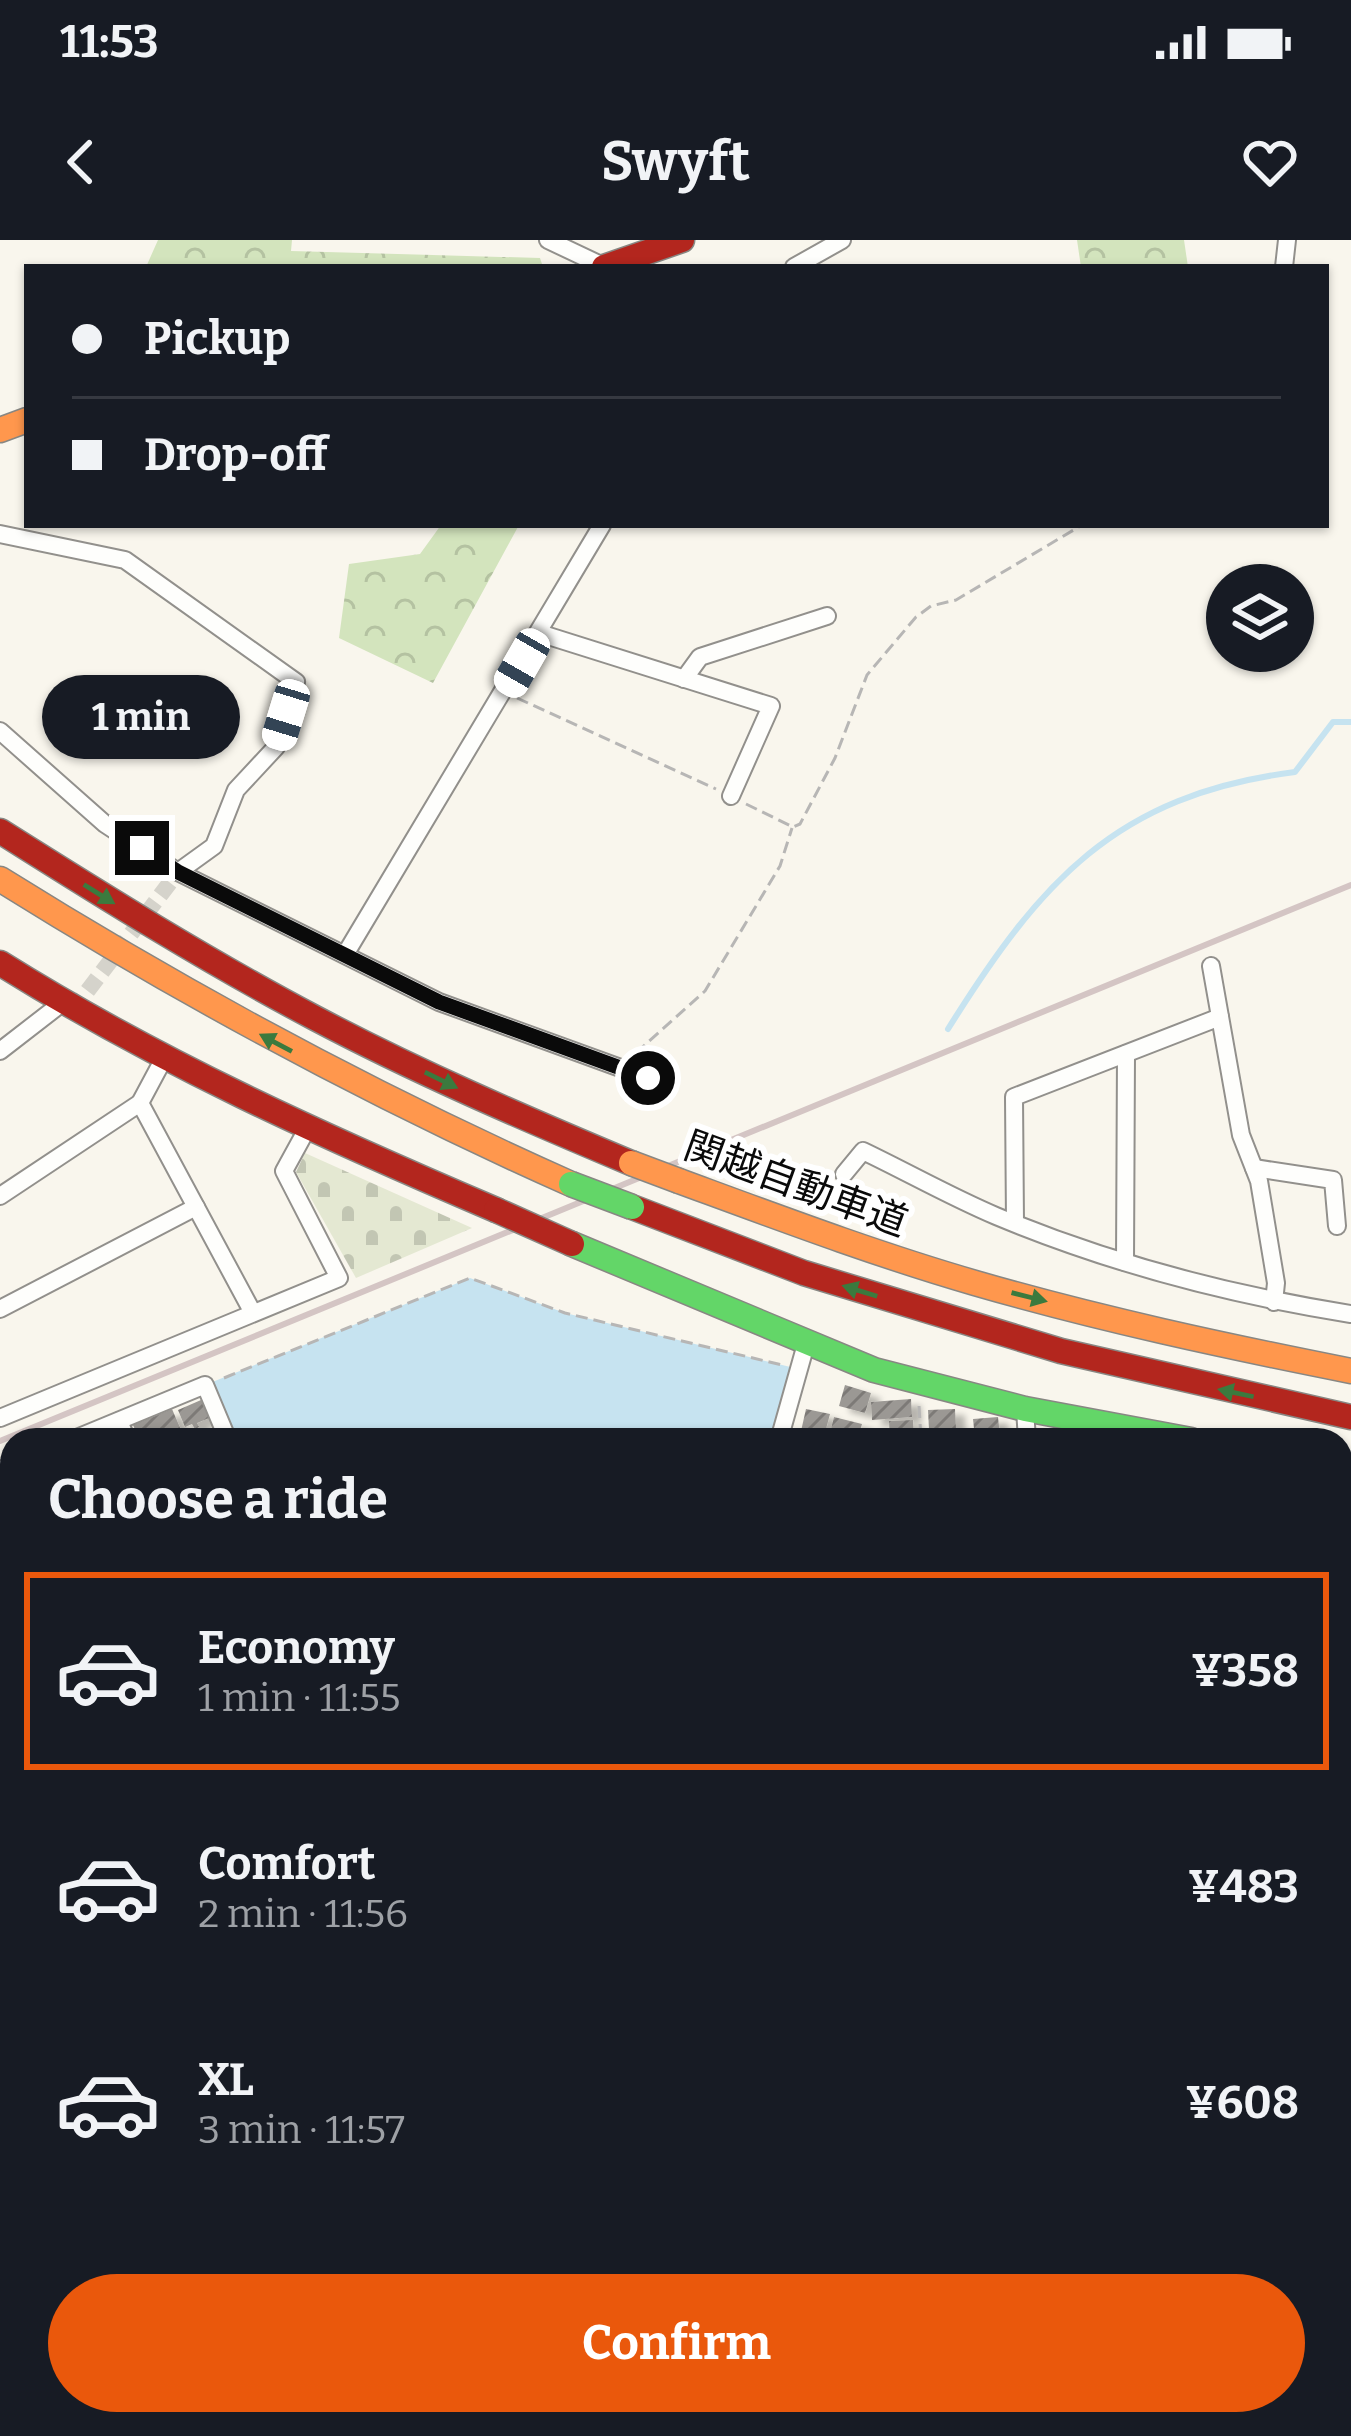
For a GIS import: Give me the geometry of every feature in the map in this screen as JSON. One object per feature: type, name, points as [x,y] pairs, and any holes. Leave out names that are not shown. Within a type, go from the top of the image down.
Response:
[{"type":"main road","points":[[613,264],[682,240]]},
{"type":"main road","name":"関越自動車道","points":[[0,831],[233,973],[342,1031],[492,1104],[631,1162],[852,1245],[977,1284],[1351,1371]]},
{"type":"main road","name":"関越自動車道","points":[[0,879],[215,1011],[342,1078],[571,1184],[804,1274],[1061,1352],[1351,1417]]},
{"type":"main road","points":[[0,963],[163,1060],[307,1129],[806,1343],[918,1383],[1103,1428]]},
{"type":"street","points":[[548,240],[598,264]]},
{"type":"street","points":[[799,264],[842,240]]},
{"type":"street","points":[[346,953],[600,528]]},
{"type":"street","points":[[0,534],[125,560],[296,682],[276,747],[236,790],[214,846],[178,872]]},
{"type":"street","points":[[683,679],[700,657],[827,616]]},
{"type":"street","points":[[539,633],[772,706],[731,796]]},
{"type":"street","points":[[0,730],[105,824],[178,872],[439,1002],[648,1078]]},
{"type":"street","points":[[1211,966],[1241,1135],[1254,1168],[1276,1283],[1274,1302]]},
{"type":"street","points":[[0,1051],[62,1003]]},
{"type":"street","points":[[1015,1223],[1015,1097],[1220,1017]]},
{"type":"street","points":[[1125,1262],[1126,1054]]},
{"type":"street","points":[[0,1196],[140,1103],[163,1060]]},
{"type":"street","points":[[140,1103],[254,1313]]},
{"type":"street","points":[[0,1418],[339,1278],[284,1171],[307,1129]]},
{"type":"street","points":[[844,1174],[863,1150],[1015,1223],[1125,1262],[1274,1302],[1351,1314]]},
{"type":"street","points":[[1254,1168],[1333,1180],[1337,1226]]},
{"type":"street","points":[[0,1309],[196,1207]]},
{"type":"street","points":[[782,1428],[806,1343]]},
{"type":"street","points":[[102,1428],[205,1385],[223,1428]]},
{"type":"street","points":[[1025,1409],[1026,1428]]},
{"type":"street","points":[[119,1421],[122,1428]]},
{"type":"path","points":[[505,692],[793,826],[800,824],[835,758],[868,675],[916,616],[931,605],[956,600],[1077,528]]},
{"type":"path","points":[[620,1068],[705,991],[780,866],[793,826]]},
{"type":"path","points":[[205,1385],[470,1278],[565,1313],[799,1369]]},
{"type":"path","points":[[918,1383],[920,1428]]},
{"type":"green space","points":[[158,240],[292,240],[291,251],[540,258],[542,264],[147,264]]},
{"type":"green space","points":[[1077,240],[1184,240],[1188,264],[1081,264]]},
{"type":"green space","points":[[439,528],[517,528],[433,683],[339,638],[349,564],[420,554]]},
{"type":"green space","points":[[305,1153],[472,1228],[356,1278],[296,1172]]},
{"type":"water","points":[[470,1278],[565,1313],[799,1369],[782,1428],[223,1428],[205,1385]]},
{"type":"building","points":[[845,1385],[871,1393],[865,1413],[839,1406]]},
{"type":"building","points":[[911,1399],[912,1417],[872,1420],[871,1402]]},
{"type":"building","points":[[201,1400],[209,1418],[197,1423],[197,1428],[185,1427],[178,1410]]},
{"type":"building","points":[[172,1409],[180,1428],[134,1428]]},
{"type":"building","points":[[806,1409],[830,1414],[826,1428],[802,1428]]},
{"type":"building","points":[[955,1409],[956,1428],[929,1428],[928,1410]]},
{"type":"building","points":[[834,1417],[862,1424],[861,1428],[831,1428]]},
{"type":"building","points":[[998,1417],[999,1428],[974,1428],[973,1419]]},
{"type":"building","points":[[913,1420],[913,1428],[889,1428],[889,1421]]},
{"type":"waterway","points":[[948,1029],[1016,930],[1088,854],[1130,825],[1178,801],[1295,772],[1333,722],[1351,722]]},
{"type":"tunnel","points":[[73,1010],[178,872]]},
{"type":"railway","points":[[32,1428],[1351,885]]},
{"type":"traffic: fast","points":[[571,1184],[632,1207]]},
{"type":"traffic: fast","points":[[572,1244],[874,1370],[1025,1409],[1127,1428]]},
{"type":"traffic: slow","points":[[0,430],[24,421]]},
{"type":"traffic: slow","points":[[0,879],[280,1042],[571,1184]]},
{"type":"traffic: slow","points":[[631,1163],[679,1181]]},
{"type":"traffic: slow","points":[[679,1181],[975,1283],[1162,1331],[1351,1371]]},
{"type":"traffic: jam","points":[[613,264],[682,240]]},
{"type":"traffic: jam","points":[[0,831],[195,951],[315,1018],[432,1076],[631,1163]]},
{"type":"traffic: jam","points":[[0,963],[120,1033],[243,1096],[496,1210]]},
{"type":"traffic: jam","points":[[632,1207],[804,1273],[1061,1351],[1351,1417]]},
{"type":"traffic: jam","points":[[496,1210],[572,1244]]},
{"type":"route","points":[[142,848],[178,872],[439,1002],[648,1078]]}]
